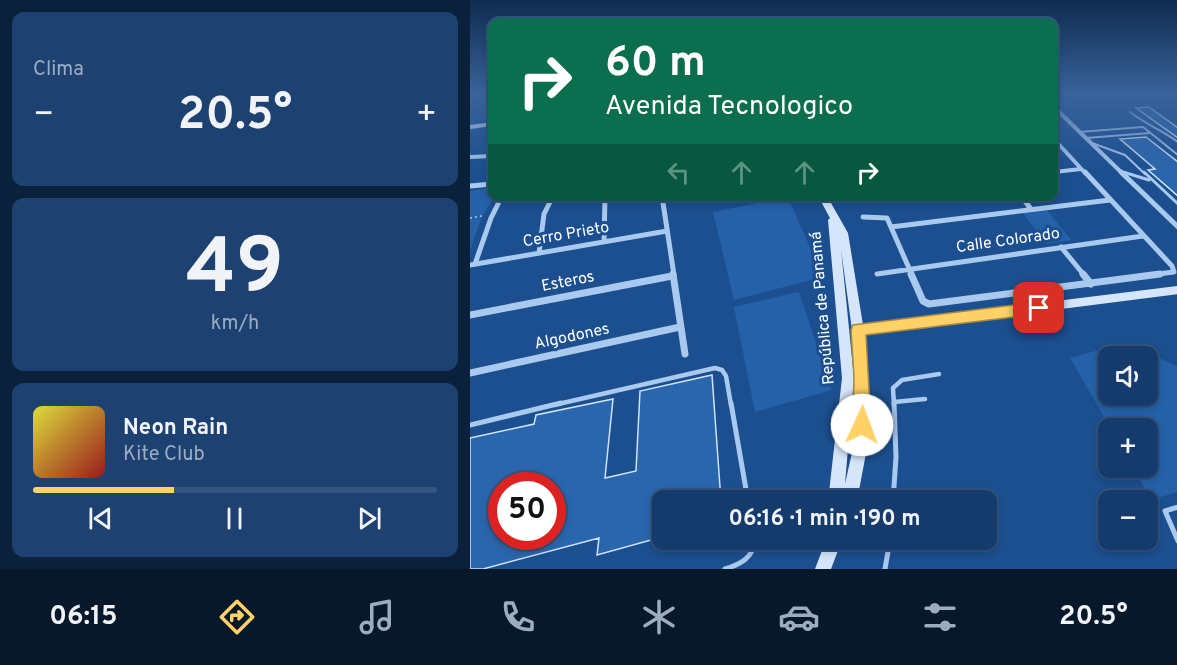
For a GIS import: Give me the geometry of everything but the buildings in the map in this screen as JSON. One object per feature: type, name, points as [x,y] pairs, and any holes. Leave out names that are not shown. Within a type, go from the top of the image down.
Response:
[{"type":"main road","points":[[470,128],[488,125]]},
{"type":"main road","name":"República de Panamá","points":[[824,201],[842,248],[851,323],[858,330],[863,404],[860,448],[852,490]]},
{"type":"main road","name":"República de Panamá","points":[[833,226],[848,378],[837,490]]},
{"type":"main road","points":[[841,464],[848,449],[854,414],[852,336],[858,330],[1178,290]]},
{"type":"main road","points":[[823,569],[829,550]]},
{"type":"street","points":[[1067,120],[1177,226]]},
{"type":"street","points":[[863,217],[886,217],[923,301],[929,304],[1171,273],[1175,270],[1058,144]]},
{"type":"street","points":[[470,157],[488,156]]},
{"type":"street","points":[[1058,172],[1081,169]]},
{"type":"street","points":[[470,186],[488,184]]},
{"type":"street","points":[[891,227],[1110,200]]},
{"type":"street","points":[[473,265],[491,218],[500,201]]},
{"type":"street","points":[[539,253],[544,214],[550,201]]},
{"type":"street","points":[[604,242],[605,201]]},
{"type":"street","points":[[663,201],[684,354]]},
{"type":"street","points":[[1025,201],[1031,209]]},
{"type":"street","name":"Cerro Prieto","points":[[473,265],[667,231]]},
{"type":"street","name":"Calle Colorado","points":[[877,274],[1143,236]]},
{"type":"street","points":[[1061,247],[1091,284]]},
{"type":"street","name":"Esteros","points":[[470,315],[672,276]]},
{"type":"street","name":"Algodones","points":[[470,373],[680,327]]},
{"type":"lane","points":[[1138,120],[1178,155]]},
{"type":"lane","points":[[1079,132],[1144,125],[1156,126],[1178,143]]},
{"type":"lane","points":[[1100,130],[1109,136]]},
{"type":"lane","points":[[1086,138],[1151,133]]},
{"type":"lane","points":[[1091,143],[1121,153],[1178,206]]},
{"type":"lane","points":[[1167,146],[1178,143]]},
{"type":"lane","points":[[1120,171],[1148,179],[1178,206]]},
{"type":"lane","points":[[470,424],[695,370],[715,368],[722,370],[726,376],[746,490]]},
{"type":"lane","points":[[894,490],[896,457],[893,388],[897,382],[939,374]]},
{"type":"lane","points":[[894,402],[925,399]]},
{"type":"lane","points":[[1178,507],[1165,511],[1178,541]]},
{"type":"lane","points":[[725,569],[748,559],[753,550]]},
{"type":"lane","points":[[887,569],[889,550]]},
{"type":"path","points":[[470,218],[482,216]]},
{"type":"shaded area","points":[[488,189],[488,201],[492,201],[482,216],[470,251],[470,191]]},
{"type":"shaded area","points":[[768,201],[790,201],[823,277],[734,300],[713,212]]},
{"type":"shaded area","points":[[1047,210],[1071,240],[1046,244],[1023,213]]},
{"type":"shaded area","points":[[799,292],[832,390],[755,412],[734,307]]},
{"type":"shaded area","points":[[1098,351],[1098,406],[1158,406],[1158,357],[1177,366],[1177,492],[1158,498],[1158,490],[1145,490],[1139,478],[1158,478],[1158,418],[1105,418],[1070,358]]},
{"type":"route","points":[[862,425],[862,377],[858,330],[1039,308]]}]
